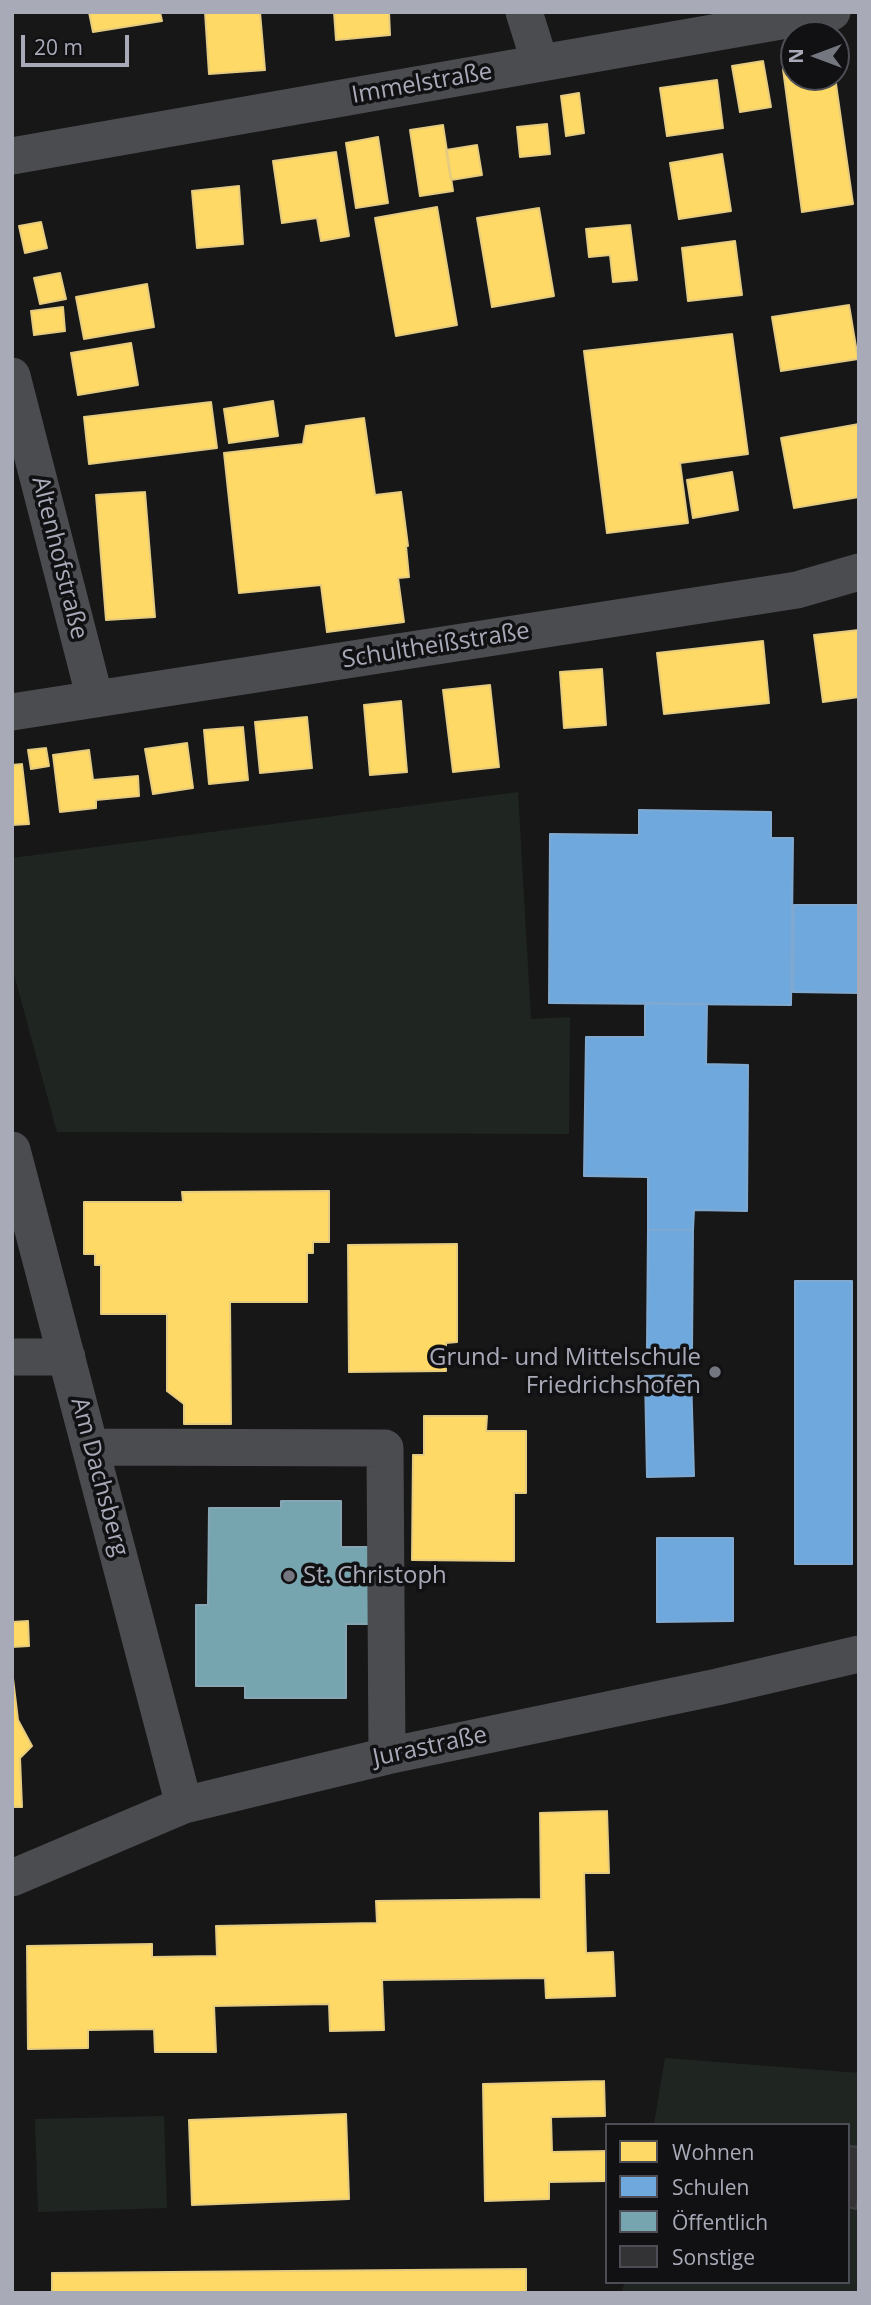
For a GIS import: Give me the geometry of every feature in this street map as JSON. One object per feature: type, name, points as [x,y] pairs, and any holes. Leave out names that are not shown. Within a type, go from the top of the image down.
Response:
[{"type":"street","points":[[524,12],[540,63]]},
{"type":"street","name":"Immelstraße","points":[[12,156],[832,12]]},
{"type":"street","name":"Altenhofstraße","points":[[12,376],[95,699]]},
{"type":"street","name":"Schultheißstraße","points":[[12,712],[797,590],[859,572]]},
{"type":"street","name":"Am Dachsberg","points":[[12,1150],[184,1805]]},
{"type":"street","points":[[12,1357],[67,1357]]},
{"type":"street","points":[[92,1447],[385,1448],[387,1756]]},
{"type":"street","name":"Jurastraße","points":[[12,1878],[184,1805],[387,1756],[859,1654]]},
{"type":"shaded area","points":[[518,792],[531,1019],[570,1017],[569,1134],[57,1132],[12,967],[12,858]]},
{"type":"shaded area","points":[[665,2058],[859,2073],[859,2293],[621,2293],[624,2284],[850,2284],[850,2123],[654,2123]]},
{"type":"shaded area","points":[[164,2116],[167,2208],[38,2212],[35,2119]]},
{"type":"building: Wohnen","points":[[89,12],[160,12],[162,21],[93,32]]},
{"type":"building: Wohnen","points":[[205,12],[260,12],[265,70],[209,74]]},
{"type":"building: Wohnen","points":[[334,12],[389,12],[390,35],[336,40]]},
{"type":"building: Wohnen","points":[[763,61],[771,107],[740,112],[732,66]]},
{"type":"building: Wohnen","points":[[717,80],[723,128],[667,136],[660,88]]},
{"type":"building: Wohnen","points":[[786,91],[837,91],[853,204],[802,212]]},
{"type":"building: Wohnen","points":[[579,93],[584,133],[566,136],[561,96]]},
{"type":"building: Wohnen","points":[[547,124],[550,154],[520,157],[517,127]]},
{"type":"building: Wohnen","points":[[443,125],[453,191],[420,196],[410,130]]},
{"type":"building: Wohnen","points":[[378,137],[388,203],[356,208],[346,143]]},
{"type":"building: Wohnen","points":[[477,145],[482,175],[451,180],[446,150]]},
{"type":"building: Wohnen","points":[[336,152],[349,236],[321,241],[317,218],[282,223],[273,161]]},
{"type":"building: Wohnen","points":[[722,154],[731,211],[679,219],[670,163]]},
{"type":"building: Wohnen","points":[[239,186],[243,244],[197,248],[192,191]]},
{"type":"building: Wohnen","points":[[437,207],[457,325],[396,336],[375,218]]},
{"type":"building: Wohnen","points":[[539,208],[554,296],[492,307],[477,218]]},
{"type":"building: Wohnen","points":[[41,222],[47,248],[25,253],[19,226]]},
{"type":"building: Wohnen","points":[[630,225],[637,280],[613,282],[610,255],[589,257],[586,229]]},
{"type":"building: Wohnen","points":[[735,241],[742,295],[688,301],[682,248]]},
{"type":"building: Wohnen","points":[[60,273],[66,299],[40,304],[34,278]]},
{"type":"building: Wohnen","points":[[147,284],[154,327],[84,339],[76,297]]},
{"type":"building: Wohnen","points":[[849,305],[858,359],[781,371],[772,317]]},
{"type":"building: Wohnen","points":[[63,307],[65,331],[34,335],[31,311]]},
{"type":"building: Wohnen","points":[[732,334],[748,454],[680,463],[688,523],[607,533],[584,351]]},
{"type":"building: Wohnen","points":[[131,343],[138,385],[78,395],[71,353]]},
{"type":"building: Wohnen","points":[[273,401],[278,436],[229,443],[224,409]]},
{"type":"building: Wohnen","points":[[211,402],[217,448],[89,464],[84,417]]},
{"type":"building: Wohnen","points":[[364,418],[375,495],[401,492],[409,577],[398,578],[404,622],[327,632],[321,585],[239,593],[224,453],[303,444],[306,426]]},
{"type":"building: Wohnen","points":[[859,424],[859,497],[794,508],[781,438]]},
{"type":"building: Wohnen","points":[[732,472],[738,510],[693,518],[687,480]]},
{"type":"building: Wohnen","points":[[145,492],[155,617],[106,620],[96,495]]},
{"type":"building: Wohnen","points":[[859,630],[859,697],[823,702],[814,635]]},
{"type":"building: Wohnen","points":[[763,641],[769,703],[664,714],[657,653]]},
{"type":"building: Wohnen","points":[[602,669],[606,725],[564,728],[560,672]]},
{"type":"building: Wohnen","points":[[490,685],[499,767],[453,772],[443,690]]},
{"type":"building: Wohnen","points":[[401,701],[407,772],[370,775],[364,705]]},
{"type":"building: Wohnen","points":[[307,717],[312,768],[260,773],[255,722]]},
{"type":"building: Wohnen","points":[[243,727],[248,780],[209,784],[204,730]]},
{"type":"building: Wohnen","points":[[187,743],[193,788],[153,794],[145,749]]},
{"type":"building: Wohnen","points":[[46,748],[49,766],[31,769],[28,750]]},
{"type":"building: Wohnen","points":[[89,750],[93,780],[138,776],[139,796],[96,800],[96,808],[60,812],[53,755]]},
{"type":"building: Wohnen","points":[[22,764],[29,824],[12,825],[12,765]]},
{"type":"building: Wohnen","points":[[329,1191],[329,1242],[313,1242],[313,1253],[307,1253],[307,1302],[230,1302],[231,1424],[184,1424],[184,1404],[167,1391],[167,1314],[101,1314],[101,1265],[95,1265],[95,1254],[84,1254],[84,1202],[183,1202],[182,1192]]},
{"type":"building: Wohnen","points":[[457,1244],[457,1342],[446,1343],[446,1371],[349,1372],[348,1245]]},
{"type":"building: Wohnen","points":[[424,1416],[487,1416],[486,1431],[526,1431],[526,1493],[514,1493],[514,1561],[412,1560],[413,1455],[424,1455]]},
{"type":"building: Wohnen","points":[[28,1621],[29,1646],[12,1647],[12,1622]]},
{"type":"building: Wohnen","points":[[12,1670],[18,1720],[32,1746],[20,1758],[22,1807],[12,1807]]},
{"type":"building: Wohnen","points":[[607,1811],[609,1873],[584,1873],[586,1953],[613,1952],[615,1996],[546,1998],[545,1978],[382,1980],[384,2030],[330,2031],[329,2004],[214,2006],[216,2052],[155,2052],[154,2029],[88,2030],[88,2048],[28,2049],[27,1946],[152,1944],[152,1957],[217,1956],[216,1926],[377,1923],[376,1901],[541,1899],[540,1813]]},
{"type":"building: Wohnen","points":[[604,2081],[605,2116],[551,2117],[552,2152],[605,2151],[605,2181],[549,2182],[549,2199],[485,2201],[483,2084]]},
{"type":"building: Wohnen","points":[[346,2114],[349,2199],[192,2205],[189,2120]]},
{"type":"building: Wohnen","points":[[526,2269],[526,2293],[52,2293],[52,2273]]},
{"type":"building: Schulen","points":[[639,810],[771,812],[771,838],[793,838],[791,1005],[549,1003],[550,834],[639,835]]},
{"type":"building: Schulen","points":[[794,905],[859,905],[859,993],[793,992]]},
{"type":"building: Schulen","points":[[645,1003],[707,1004],[706,1064],[748,1065],[747,1211],[694,1210],[693,1230],[648,1230],[648,1177],[584,1176],[586,1037],[645,1037]]},
{"type":"building: Schulen","points":[[648,1230],[693,1230],[692,1349],[647,1348]]},
{"type":"building: Schulen","points":[[795,1281],[852,1281],[852,1564],[795,1564]]},
{"type":"building: Schulen","points":[[691,1375],[694,1476],[647,1477],[645,1376]]},
{"type":"building: Schulen","points":[[657,1538],[733,1538],[733,1621],[657,1622]]},
{"type":"building: Öffentlich","name":"St. Christoph","points":[[281,1501],[341,1501],[341,1547],[369,1547],[369,1624],[346,1624],[346,1698],[245,1698],[245,1686],[196,1686],[196,1605],[208,1605],[209,1508],[281,1508]]},
{"type":"building: Sonstige","points":[[850,2146],[859,2147],[859,2193],[856,2209],[850,2208]]},
{"type":"place","name":"Grund- und Mittelschule Friedrichshofen","points":[[715,1372]]},
{"type":"place","name":"St. Christoph","points":[[289,1576]]}]
